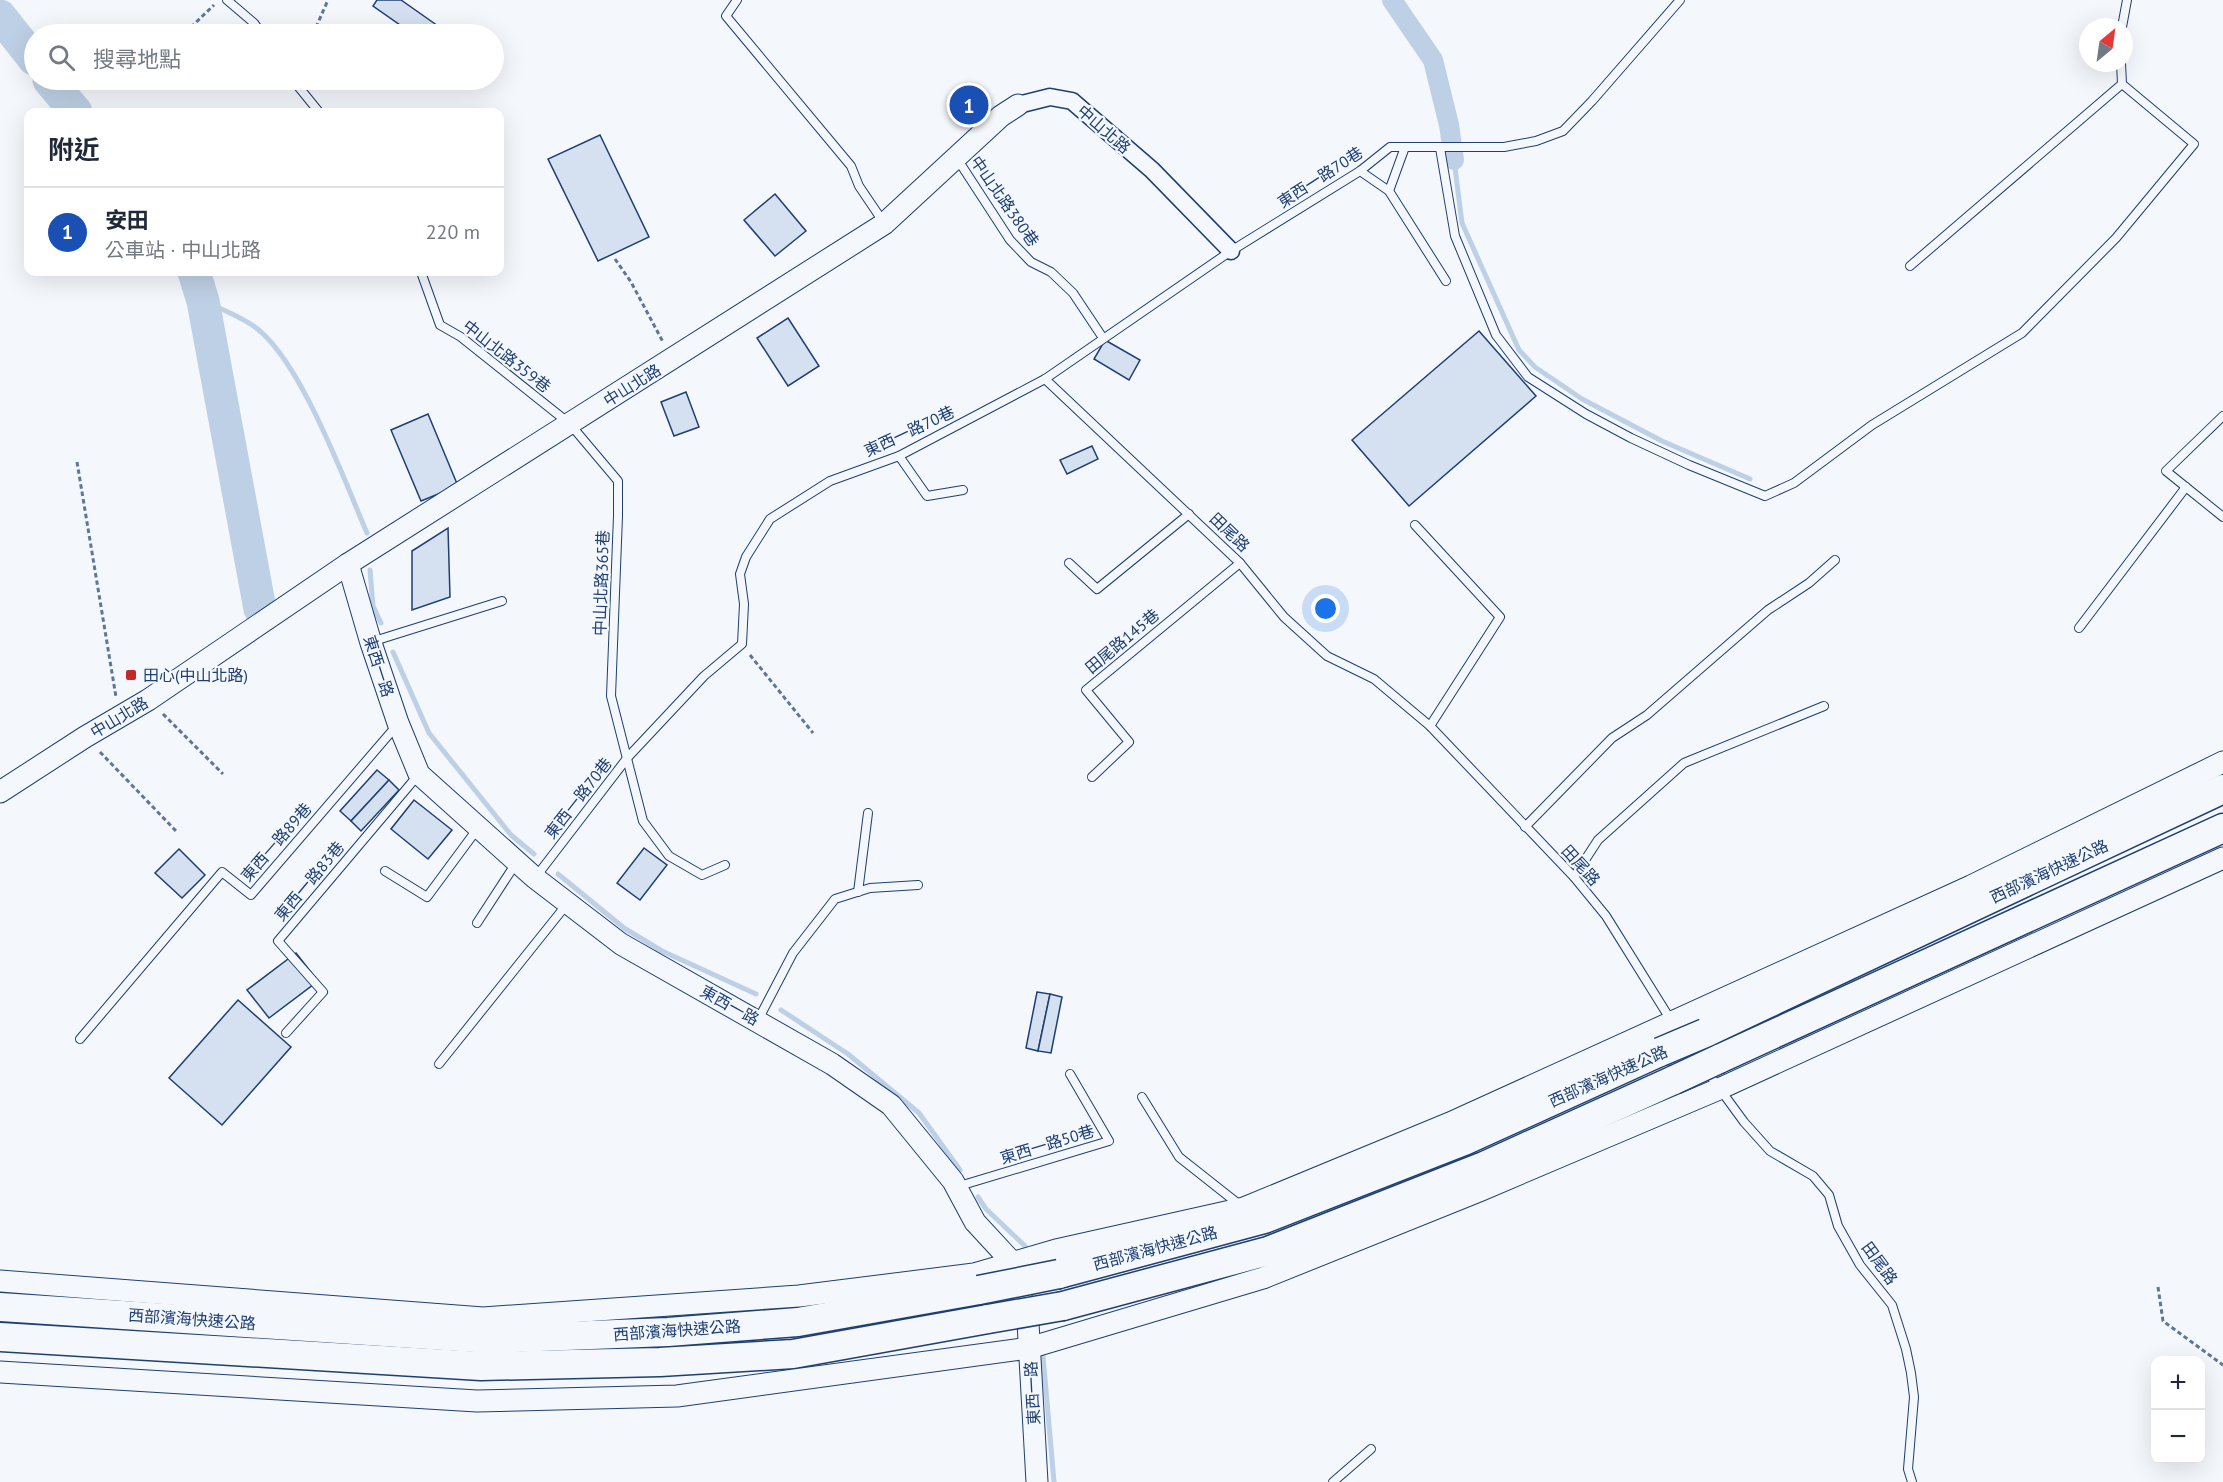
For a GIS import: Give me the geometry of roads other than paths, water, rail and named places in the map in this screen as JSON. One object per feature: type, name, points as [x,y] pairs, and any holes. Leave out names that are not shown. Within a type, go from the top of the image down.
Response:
[{"type":"highway","name":"西部濱海快速公路","points":[[0,1337],[481,1366],[660,1362],[793,1354],[1063,1306],[1268,1251],[1484,1166],[1674,1080],[1703,1051],[2223,789]]},
{"type":"highway","name":"西部濱海快速公路","points":[[0,1306],[490,1339],[668,1332],[798,1322],[1059,1274],[1264,1219],[1464,1141],[1660,1052],[1703,1051],[2223,828]]},
{"type":"street","name":"中山北路","points":[[0,792],[85,737],[148,700],[348,564],[884,224],[1001,116],[1018,105],[1050,97],[1072,101],[1152,170],[1231,251]]},
{"type":"street","name":"東西一路","points":[[348,564],[398,723],[419,774],[535,878],[621,944],[832,1064],[891,1106],[956,1188],[975,1222],[1011,1261],[1029,1323],[1037,1482]]},
{"type":"street","points":[[0,1281],[483,1318],[799,1296],[975,1274],[1011,1261],[1244,1208],[1450,1123],[1971,886],[2223,762]]},
{"type":"street","points":[[0,1372],[477,1401],[678,1396],[1029,1348],[1263,1278],[1479,1191],[1719,1089],[2223,858]]},
{"type":"lane","points":[[227,0],[255,24]]},
{"type":"lane","points":[[737,0],[726,16],[851,166],[859,186],[884,224]]},
{"type":"lane","name":"東西一路70巷","points":[[535,878],[628,757],[704,676],[742,644],[744,604],[740,574],[746,557],[770,519],[830,481],[899,456],[1045,379],[1231,251],[1360,171],[1390,147],[1504,147],[1536,141],[1563,131],[1680,0]]},
{"type":"lane","points":[[2124,18],[2127,0]]},
{"type":"lane","points":[[1440,148],[1455,236],[1496,335],[1528,377],[1586,414],[1631,438],[1765,496],[1794,483],[1872,426],[2022,333],[2116,238],[2194,144],[2122,84],[2121,72]]},
{"type":"lane","points":[[1910,266],[2122,84]]},
{"type":"lane","points":[[301,90],[317,108]]},
{"type":"lane","points":[[1389,191],[1405,147]]},
{"type":"lane","name":"中山北路380巷","points":[[956,157],[1010,240],[1031,262],[1052,272],[1073,293],[1103,338]]},
{"type":"lane","points":[[1360,171],[1389,191],[1446,281]]},
{"type":"lane","name":"中山北路359巷","points":[[422,276],[440,324],[461,337],[570,424]]},
{"type":"lane","name":"田尾路","points":[[1045,379],[1240,563],[1284,617],[1327,656],[1374,680],[1430,726],[1574,877],[1606,916],[1672,1021],[1703,1051],[1719,1089],[1770,1151],[1813,1176],[1829,1195],[1838,1226],[1860,1265],[1892,1305],[1906,1349],[1914,1397],[1908,1469],[1912,1482]]},
{"type":"lane","points":[[2223,416],[2166,471],[2223,517]]},
{"type":"lane","name":"中山北路365巷","points":[[570,424],[618,481],[611,696],[643,821],[669,856],[702,875],[725,865]]},
{"type":"lane","points":[[899,456],[927,496],[963,490]]},
{"type":"lane","points":[[2079,628],[2186,488]]},
{"type":"lane","points":[[1069,563],[1096,589],[1189,514]]},
{"type":"lane","points":[[1415,525],[1500,617],[1430,726]]},
{"type":"lane","points":[[1525,827],[1612,738],[1647,715],[1768,610],[1809,583],[1835,560]]},
{"type":"lane","name":"田尾路145巷","points":[[1092,777],[1129,742],[1086,690],[1240,563]]},
{"type":"lane","points":[[371,643],[502,601]]},
{"type":"lane","points":[[1574,877],[1598,840],[1684,763],[1824,706]]},
{"type":"lane","name":"東西一路89巷","points":[[80,1039],[222,872],[251,895],[398,723]]},
{"type":"lane","name":"東西一路83巷","points":[[286,1033],[323,992],[278,941],[419,774]]},
{"type":"lane","points":[[858,892],[868,813]]},
{"type":"lane","points":[[385,871],[427,897],[478,828]]},
{"type":"lane","points":[[477,923],[517,861]]},
{"type":"lane","points":[[758,1020],[793,953],[835,899],[870,888],[918,885]]},
{"type":"lane","points":[[439,1064],[567,904]]},
{"type":"lane","name":"東西一路50巷","points":[[956,1188],[1109,1141],[1070,1074]]},
{"type":"lane","points":[[1142,1097],[1179,1157],[1244,1208]]},
{"type":"lane","points":[[1332,1482],[1371,1449]]},
{"type":"waterway","points":[[1392,0],[1433,60],[1449,125],[1454,160]]},
{"type":"waterway","points":[[0,16],[24,46]]},
{"type":"waterway","points":[[57,90],[73,108]]},
{"type":"waterway","points":[[1454,160],[1462,223],[1519,350],[1535,367],[1582,399],[1662,441],[1750,479]]},
{"type":"waterway","points":[[195,276],[203,301],[260,609]]},
{"type":"waterway","points":[[203,301],[252,325],[269,340],[287,363],[318,420],[367,533]]},
{"type":"waterway","points":[[370,570],[373,606],[381,623]]},
{"type":"waterway","points":[[393,652],[429,733],[511,835],[534,854]]},
{"type":"waterway","points":[[558,874],[624,928],[662,951],[756,994]]},
{"type":"waterway","points":[[781,1010],[848,1054],[919,1113],[960,1170]]},
{"type":"waterway","points":[[978,1197],[986,1209],[1025,1246]]},
{"type":"waterway","points":[[1043,1356],[1054,1482]]},
{"type":"place","name":"安田","points":[[969,105]]},
{"type":"place","name":"田心(中山北路)","points":[[131,675]]}]
